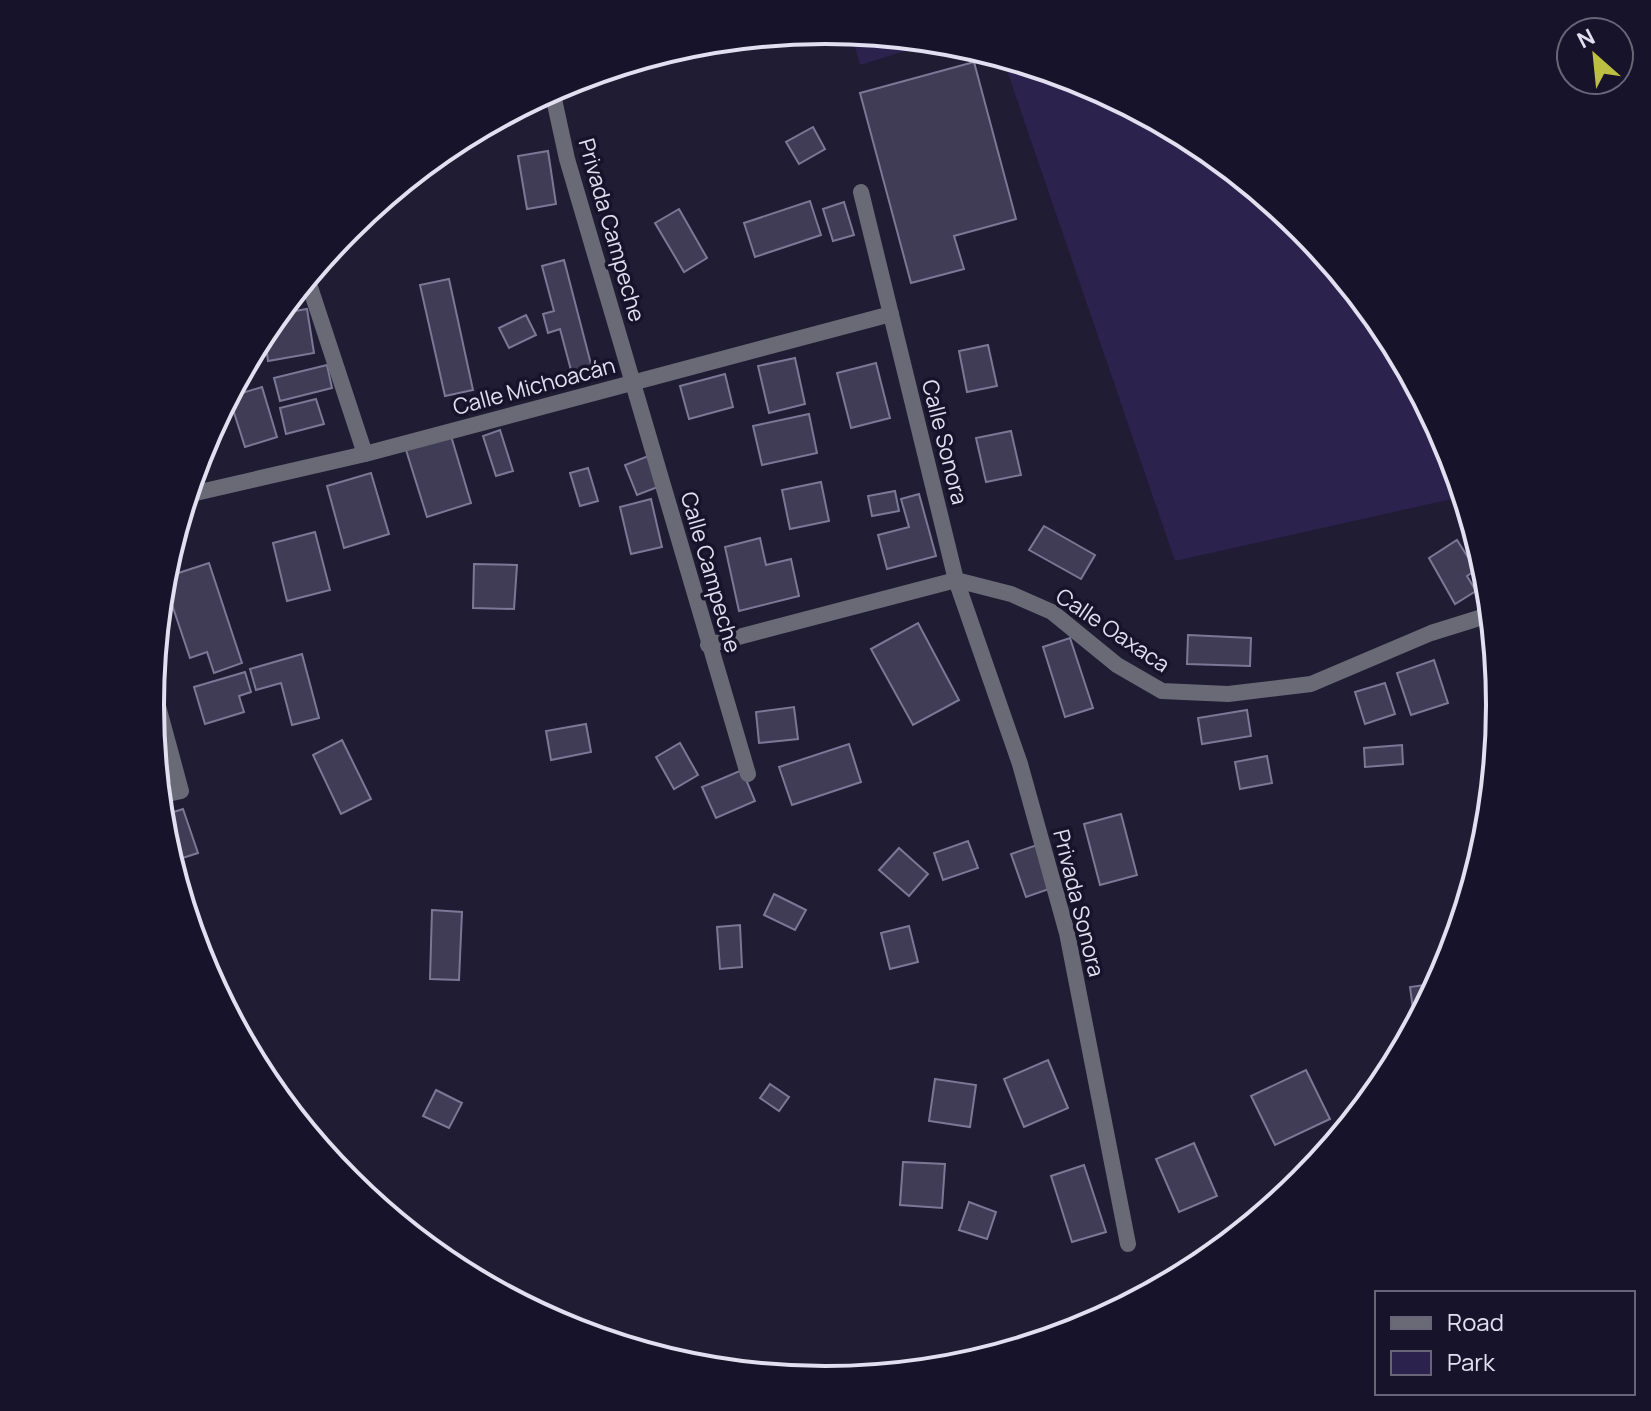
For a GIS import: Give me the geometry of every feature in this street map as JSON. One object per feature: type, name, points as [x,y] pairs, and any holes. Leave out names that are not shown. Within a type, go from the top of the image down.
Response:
[{"type":"street","name":"Privada Campeche","points":[[555,102],[567,159],[635,382]]},
{"type":"street","points":[[861,192],[891,314]]},
{"type":"street","points":[[311,290],[365,454]]},
{"type":"street","name":"Calle Michoacán","points":[[199,492],[365,454],[891,314]]},
{"type":"street","name":"Calle Sonora","points":[[891,314],[956,580]]},
{"type":"street","name":"Calle Campeche","points":[[635,382],[708,645],[748,774]]},
{"type":"street","name":"Calle Oaxaca","points":[[708,645],[956,580],[1011,594],[1052,612],[1117,665],[1162,691],[1228,694],[1311,684],[1431,633],[1481,618]]},
{"type":"street","name":"Privada Sonora","points":[[956,580],[1020,764],[1067,933],[1128,1244]]},
{"type":"street","points":[[165,730],[181,791],[170,793]]},
{"type":"green space","points":[[854,45],[909,50],[860,65]]},
{"type":"green space","points":[[1007,70],[1079,94],[1118,112],[1193,155],[1262,208],[1323,269],[1376,338],[1419,413],[1454,499],[1175,561]]},
{"type":"building","points":[[974,62],[1016,219],[954,236],[964,269],[911,283],[860,93]]},
{"type":"building","points":[[813,127],[825,149],[799,164],[786,142]]},
{"type":"building","points":[[548,151],[556,204],[527,209],[518,156]]},
{"type":"building","points":[[810,201],[821,235],[755,257],[744,223]]},
{"type":"building","points":[[844,202],[854,235],[833,241],[823,209]]},
{"type":"building","points":[[679,209],[707,258],[684,272],[655,223]]},
{"type":"building","points":[[564,260],[592,368],[572,374],[560,329],[548,333],[543,314],[554,311],[542,266]]},
{"type":"building","points":[[449,279],[473,390],[445,396],[420,285]]},
{"type":"building","points":[[307,309],[314,353],[268,361],[267,352],[295,311]]},
{"type":"building","points":[[526,315],[536,335],[509,348],[499,328]]},
{"type":"building","points":[[988,345],[997,386],[967,392],[959,351]]},
{"type":"building","points":[[795,358],[805,404],[769,413],[758,366]]},
{"type":"building","points":[[876,363],[890,418],[851,428],[837,373]]},
{"type":"building","points":[[327,365],[332,388],[280,401],[274,378]]},
{"type":"building","points":[[725,374],[733,407],[689,419],[680,386]]},
{"type":"building","points":[[262,387],[277,437],[245,447],[233,411],[243,393]]},
{"type":"building","points":[[316,399],[324,424],[286,434],[280,408]]},
{"type":"building","points":[[809,414],[817,453],[762,465],[753,426]]},
{"type":"building","points":[[500,430],[513,471],[496,476],[483,436]]},
{"type":"building","points":[[1011,431],[1021,475],[986,482],[976,438]]},
{"type":"building","points":[[451,436],[471,503],[427,517],[406,450]]},
{"type":"building","points":[[651,455],[663,485],[637,495],[625,465]]},
{"type":"building","points":[[588,468],[598,501],[580,506],[570,473]]},
{"type":"building","points":[[371,473],[389,534],[344,548],[327,486]]},
{"type":"building","points":[[821,482],[829,521],[790,529],[782,490]]},
{"type":"building","points":[[895,491],[899,511],[872,516],[868,496]]},
{"type":"building","points":[[919,494],[936,556],[887,569],[878,535],[909,527],[901,499]]},
{"type":"building","points":[[651,499],[662,547],[631,554],[620,507]]},
{"type":"building","points":[[1044,526],[1095,555],[1081,579],[1029,550]]},
{"type":"building","points":[[315,532],[330,590],[287,601],[273,543]]},
{"type":"building","points":[[760,538],[766,565],[791,559],[799,596],[739,611],[725,547]]},
{"type":"building","points":[[1457,540],[1471,561],[1473,572],[1467,576],[1476,591],[1455,604],[1429,558]]},
{"type":"building","points":[[209,563],[242,663],[214,673],[207,652],[190,658],[172,605],[178,573]]},
{"type":"building","points":[[474,564],[517,565],[514,609],[473,608]]},
{"type":"building","points":[[918,623],[959,700],[913,725],[871,649]]},
{"type":"building","points":[[1188,635],[1251,638],[1250,666],[1187,664]]},
{"type":"building","points":[[1070,638],[1093,708],[1065,717],[1043,647]]},
{"type":"building","points":[[302,654],[319,718],[292,725],[281,683],[256,690],[250,669]]},
{"type":"building","points":[[1434,660],[1448,703],[1411,715],[1397,673]]},
{"type":"building","points":[[245,672],[251,692],[239,696],[244,712],[205,724],[194,687]]},
{"type":"building","points":[[1385,683],[1395,714],[1365,724],[1355,692]]},
{"type":"building","points":[[794,707],[798,739],[759,743],[756,712]]},
{"type":"building","points":[[1247,710],[1251,736],[1202,744],[1198,718]]},
{"type":"building","points":[[586,724],[591,752],[551,760],[546,731]]},
{"type":"building","points":[[342,740],[371,799],[341,814],[313,755]]},
{"type":"building","points":[[680,743],[698,775],[674,789],[656,757]]},
{"type":"building","points":[[849,744],[861,782],[792,805],[779,767]]},
{"type":"building","points":[[1402,745],[1403,764],[1365,767],[1364,748]]},
{"type":"building","points":[[1267,756],[1272,783],[1240,789],[1235,762]]},
{"type":"building","points":[[742,770],[755,801],[716,818],[702,787]]},
{"type":"building","points":[[183,809],[198,853],[182,858],[173,812]]},
{"type":"building","points":[[1121,814],[1137,875],[1100,885],[1084,824]]},
{"type":"building","points":[[968,841],[978,868],[943,880],[934,853]]},
{"type":"building","points":[[1037,845],[1052,888],[1026,897],[1011,854]]},
{"type":"building","points":[[899,848],[928,874],[909,896],[879,870]]},
{"type":"building","points":[[774,894],[806,910],[795,930],[764,915]]},
{"type":"building","points":[[432,910],[462,912],[459,980],[430,979]]},
{"type":"building","points":[[740,925],[742,967],[720,969],[717,927]]},
{"type":"building","points":[[909,926],[918,962],[890,969],[881,933]]},
{"type":"building","points":[[1425,985],[1413,1009],[1410,987]]},
{"type":"building","points":[[1048,1060],[1068,1108],[1024,1127],[1004,1079]]},
{"type":"building","points":[[1306,1070],[1330,1119],[1275,1145],[1251,1096]]},
{"type":"building","points":[[935,1079],[976,1085],[970,1127],[929,1121]]},
{"type":"building","points":[[770,1084],[789,1097],[779,1111],[760,1098]]},
{"type":"building","points":[[436,1090],[462,1103],[449,1128],[423,1116]]},
{"type":"building","points":[[1194,1143],[1217,1196],[1179,1212],[1156,1159]]},
{"type":"building","points":[[903,1162],[945,1164],[942,1208],[900,1205]]},
{"type":"building","points":[[1084,1165],[1106,1232],[1072,1242],[1051,1176]]},
{"type":"building","points":[[969,1202],[996,1212],[987,1239],[959,1230]]}]
